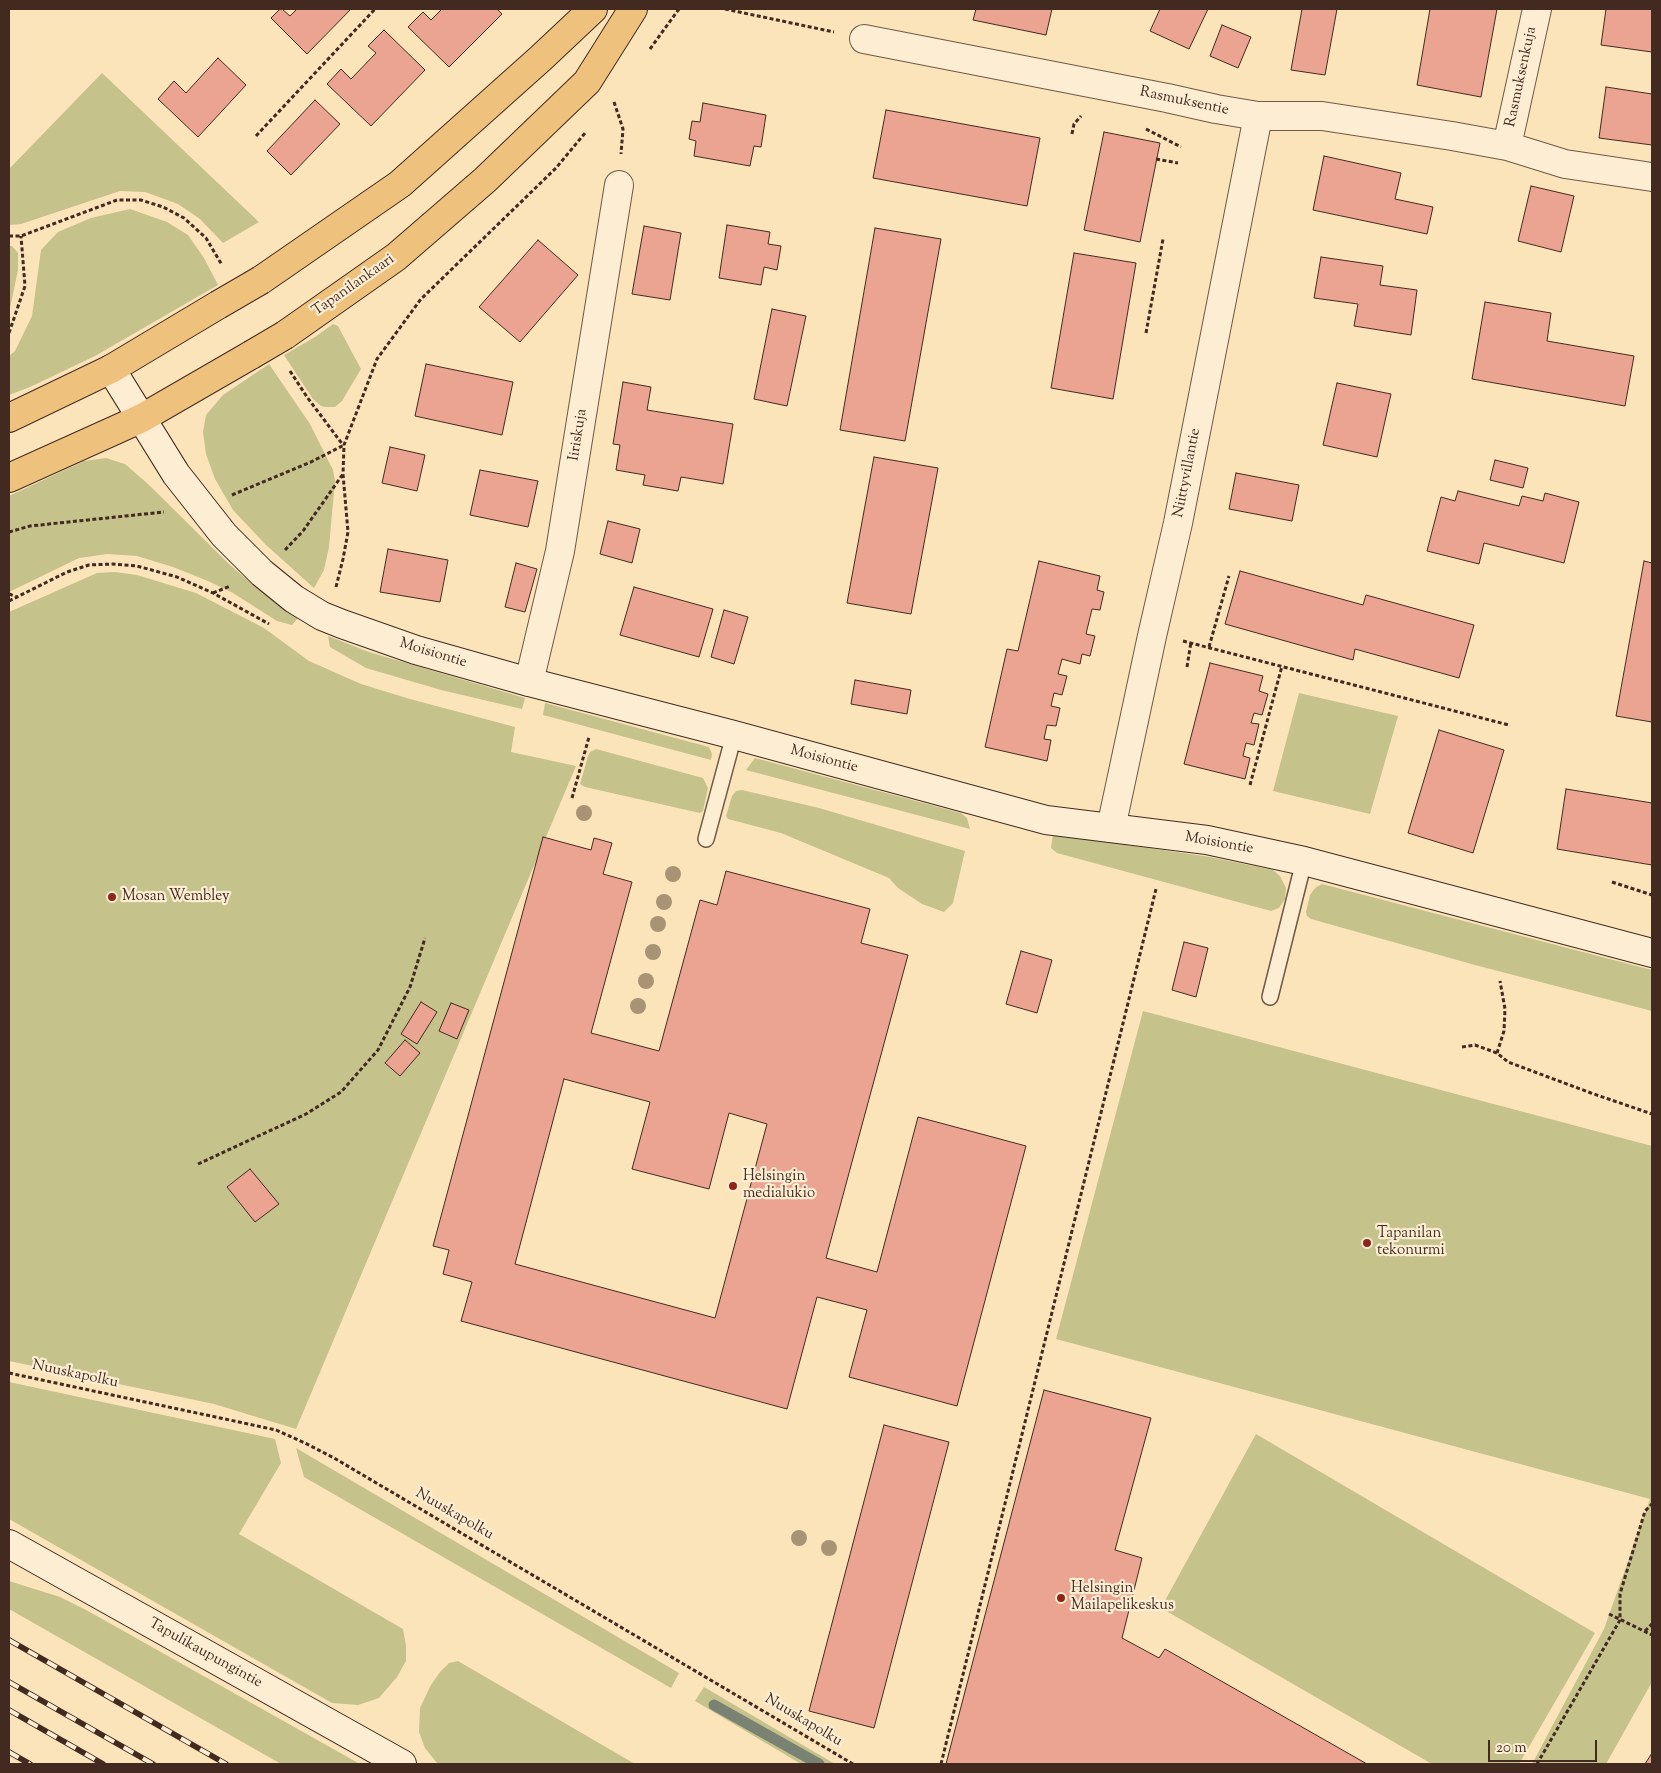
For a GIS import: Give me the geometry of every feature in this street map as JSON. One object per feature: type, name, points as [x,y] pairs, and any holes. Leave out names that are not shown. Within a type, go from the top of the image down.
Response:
[{"type":"main road","points":[[9,418],[110,369],[261,280],[400,184],[593,9]]},
{"type":"main road","name":"Tapanilankaari","points":[[9,478],[142,418],[285,335],[396,257],[485,180],[587,82],[633,9]]},
{"type":"street","name":"Rasmuksenkuja","points":[[1507,146],[1537,9]]},
{"type":"street","name":"Rasmuksentie","points":[[864,39],[1216,109],[1258,116],[1322,116],[1452,136],[1507,146],[1565,164],[1652,177]]},
{"type":"street","name":"Niittyvillantie","points":[[1111,828],[1180,513],[1258,116]]},
{"type":"street","name":"Iiriskuja","points":[[529,682],[560,551],[619,185]]},
{"type":"street","name":"Moisiontie","points":[[110,369],[176,474],[224,535],[262,572],[294,599],[322,616],[342,624],[416,650],[529,682],[734,735],[1046,820],[1207,840],[1304,861],[1652,953]]},
{"type":"street","name":"Tapulikaupungintie","points":[[9,1544],[402,1764]]},
{"type":"lane","points":[[706,839],[734,735]]},
{"type":"lane","points":[[1270,997],[1304,861]]},
{"type":"path","points":[[256,136],[375,9]]},
{"type":"path","points":[[646,54],[679,9]]},
{"type":"path","points":[[725,9],[864,39]]},
{"type":"path","points":[[606,107],[613,99],[623,130],[619,185]]},
{"type":"path","points":[[1072,134],[1074,124],[1080,115],[1087,116]]},
{"type":"path","points":[[1138,127],[1182,147]]},
{"type":"path","points":[[334,592],[348,532],[343,474],[344,445],[376,359],[421,299],[556,168],[588,130]]},
{"type":"path","points":[[1156,159],[1178,163]]},
{"type":"path","points":[[9,236],[21,236],[117,200],[141,200],[184,218],[206,238],[226,271]]},
{"type":"path","points":[[9,333],[25,286],[21,236]]},
{"type":"path","points":[[1146,333],[1163,239]]},
{"type":"path","points":[[286,366],[344,445]]},
{"type":"path","points":[[213,593],[262,572],[303,532],[343,474]]},
{"type":"path","points":[[9,602],[68,572],[89,566],[112,564],[145,568],[177,577],[213,593],[271,625]]},
{"type":"path","points":[[1209,647],[1229,576]]},
{"type":"path","points":[[9,594],[17,597]]},
{"type":"path","points":[[1152,636],[1190,642],[1509,725]]},
{"type":"path","points":[[1187,667],[1190,642]]},
{"type":"path","points":[[1250,785],[1282,666]]},
{"type":"path","points":[[572,798],[588,737]]},
{"type":"path","points":[[1612,882],[1652,895]]},
{"type":"path","points":[[941,1764],[1156,890]]},
{"type":"path","points":[[198,1164],[306,1114],[341,1092],[378,1050],[410,987],[425,938]]},
{"type":"path","points":[[1497,1053],[1504,1031],[1505,1010],[1500,981]]},
{"type":"path","points":[[1462,1047],[1476,1045],[1497,1053],[1508,1062],[1652,1114]]},
{"type":"path","name":"Nuuskapolku","points":[[9,1373],[276,1430],[305,1443],[334,1458],[852,1764]]},
{"type":"path","points":[[1537,1764],[1620,1620],[1620,1594],[1645,1511],[1652,1504]]},
{"type":"path","points":[[1609,1614],[1652,1635]]},
{"type":"path","points":[[1645,1632],[1652,1624]]},
{"type":"shaded area","points":[[102,73],[259,222],[223,243],[200,219],[178,204],[145,192],[120,191],[21,224],[9,225],[9,169]]},
{"type":"shaded area","points":[[130,209],[167,222],[188,235],[204,258],[218,285],[95,356],[9,395],[9,356],[15,351],[32,316],[41,250],[58,232],[91,218]]},
{"type":"shaded area","points":[[9,246],[12,246],[18,253],[18,270],[9,313]]},
{"type":"shaded area","points":[[333,324],[338,326],[361,369],[342,401],[335,407],[325,407],[313,399],[284,355]]},
{"type":"shaded area","points":[[269,364],[310,424],[333,470],[335,481],[329,547],[324,570],[314,588],[266,545],[233,510],[215,479],[206,454],[203,432],[206,415],[223,395]]},
{"type":"shaded area","points":[[106,458],[125,464],[148,484],[229,564],[258,589],[298,618],[292,625],[277,621],[233,593],[208,581],[173,567],[137,556],[107,554],[79,558],[9,592],[9,496],[84,461]]},
{"type":"shaded area","points":[[115,572],[137,575],[196,593],[264,628],[309,661],[361,684],[515,727],[511,752],[576,766],[296,1429],[214,1404],[9,1361],[9,612],[97,573]]},
{"type":"shaded area","points":[[328,636],[369,652],[525,698],[522,709],[441,690],[366,668],[330,647]]},
{"type":"shaded area","points":[[1299,693],[1398,716],[1370,814],[1273,791]]},
{"type":"shaded area","points":[[545,703],[709,747],[712,754],[711,760],[543,715]]},
{"type":"shaded area","points":[[596,749],[703,778],[708,788],[703,811],[700,813],[585,787],[580,784],[588,756],[590,752]]},
{"type":"shaded area","points":[[755,758],[961,813],[967,818],[970,829],[746,770]]},
{"type":"shaded area","points":[[742,790],[819,808],[965,851],[953,903],[944,912],[922,904],[898,888],[889,878],[781,833],[728,819],[726,816],[732,796],[736,791]]},
{"type":"shaded area","points":[[1053,834],[1210,857],[1273,870],[1280,876],[1286,888],[1285,899],[1279,908],[1271,911],[1057,853],[1051,848]]},
{"type":"shaded area","points":[[1322,884],[1652,970],[1652,1011],[1475,965],[1311,919],[1307,916],[1306,912],[1310,895],[1315,888]]},
{"type":"shaded area","name":"Tapanilan tekonurmi","points":[[1143,1011],[1652,1146],[1652,1682],[1606,1764],[1532,1764],[1604,1629],[1650,1499],[1056,1339]]},
{"type":"shaded area","points":[[9,1382],[275,1439],[281,1463],[239,1534],[403,1629],[406,1661],[397,1677],[379,1698],[358,1705],[332,1703],[9,1519]]},
{"type":"shaded area","points":[[1256,1434],[1595,1633],[1519,1764],[1432,1764],[1161,1608]]},
{"type":"shaded area","points":[[296,1448],[679,1673],[671,1688],[304,1477]]},
{"type":"shaded area","points":[[9,1581],[60,1597],[88,1611],[360,1764],[281,1764],[9,1609]]},
{"type":"shaded area","points":[[458,1661],[635,1764],[437,1763],[425,1748],[419,1732],[420,1708],[431,1685],[440,1672],[449,1663]]},
{"type":"shaded area","points":[[704,1687],[835,1764],[801,1764],[695,1701]]},
{"type":"building","points":[[280,9],[290,16],[297,9],[351,9],[307,54],[271,18]]},
{"type":"building","points":[[442,9],[497,9],[502,14],[449,67],[408,27],[423,12],[431,20]]},
{"type":"building","points":[[976,9],[1052,9],[1046,35],[973,20]]},
{"type":"building","points":[[1160,9],[1208,9],[1189,49],[1150,31]]},
{"type":"building","points":[[1302,9],[1337,9],[1325,75],[1291,70]]},
{"type":"building","points":[[1430,9],[1497,9],[1481,97],[1417,85]]},
{"type":"building","points":[[1606,9],[1652,9],[1652,52],[1601,45]]},
{"type":"building","points":[[1222,25],[1251,37],[1238,68],[1210,56]]},
{"type":"building","points":[[384,30],[425,70],[371,126],[327,84],[341,69],[351,79],[376,53],[368,46]]},
{"type":"building","points":[[218,58],[246,85],[198,137],[158,99],[174,81],[186,93]]},
{"type":"building","points":[[1606,87],[1652,94],[1652,145],[1599,138]]},
{"type":"building","points":[[315,100],[340,124],[291,175],[267,151]]},
{"type":"building","points":[[703,103],[766,115],[761,147],[754,146],[750,166],[694,156],[696,141],[689,139],[692,121],[700,122]]},
{"type":"building","points":[[886,110],[1040,138],[1027,206],[873,178]]},
{"type":"building","points":[[1104,132],[1160,143],[1140,242],[1084,230]]},
{"type":"building","points":[[1324,156],[1401,173],[1395,199],[1433,207],[1427,234],[1313,210]]},
{"type":"building","points":[[1531,186],[1574,196],[1561,252],[1518,241]]},
{"type":"building","points":[[727,225],[770,232],[768,244],[781,246],[777,270],[764,267],[761,285],[719,278]]},
{"type":"building","points":[[644,226],[681,233],[670,300],[632,294]]},
{"type":"building","points":[[875,228],[941,239],[905,441],[840,430]]},
{"type":"building","points":[[538,240],[578,275],[520,342],[479,307]]},
{"type":"building","points":[[1074,253],[1136,263],[1113,399],[1051,388]]},
{"type":"building","points":[[1321,257],[1383,266],[1380,285],[1417,290],[1411,335],[1354,326],[1358,304],[1314,298]]},
{"type":"building","points":[[1485,302],[1551,313],[1547,341],[1634,356],[1625,406],[1472,379]]},
{"type":"building","points":[[772,309],[806,316],[787,406],[754,399]]},
{"type":"building","points":[[426,364],[513,382],[502,435],[415,416]]},
{"type":"building","points":[[623,382],[651,387],[647,410],[733,424],[723,484],[681,477],[678,491],[643,485],[645,475],[616,470],[620,445],[613,444]]},
{"type":"building","points":[[1337,383],[1391,394],[1377,457],[1323,445]]},
{"type":"building","points":[[390,447],[425,455],[417,491],[382,483]]},
{"type":"building","points":[[874,457],[938,468],[911,614],[847,603]]},
{"type":"building","points":[[1495,460],[1528,468],[1523,488],[1490,480]]},
{"type":"building","points":[[480,470],[538,481],[528,527],[470,515]]},
{"type":"building","points":[[1236,473],[1299,485],[1292,521],[1229,509]]},
{"type":"building","points":[[1458,491],[1519,506],[1522,496],[1543,501],[1545,493],[1579,502],[1564,563],[1484,543],[1479,564],[1427,551],[1441,497],[1455,501]]},
{"type":"building","points":[[608,521],[640,529],[632,563],[600,554]]},
{"type":"building","points":[[388,549],[448,560],[440,602],[380,592]]},
{"type":"building","points":[[1039,561],[1100,576],[1097,590],[1104,592],[1100,610],[1092,609],[1086,634],[1095,636],[1090,656],[1082,654],[1080,664],[1062,659],[1058,674],[1067,676],[1062,695],[1054,693],[1051,706],[1060,708],[1056,726],[1047,725],[1044,739],[1051,740],[1047,761],[985,747],[1007,649],[1018,651]]},
{"type":"building","points":[[1644,561],[1652,563],[1652,722],[1616,716]]},
{"type":"building","points":[[516,563],[537,569],[525,612],[505,607]]},
{"type":"building","points":[[1240,571],[1363,605],[1366,595],[1474,625],[1459,678],[1355,649],[1353,660],[1225,624]]},
{"type":"building","points":[[634,587],[713,609],[699,657],[620,635]]},
{"type":"building","points":[[724,610],[748,617],[734,664],[711,657]]},
{"type":"building","points":[[1210,663],[1263,676],[1259,691],[1268,694],[1262,715],[1254,713],[1251,723],[1259,724],[1254,745],[1246,743],[1243,756],[1250,758],[1245,779],[1184,764]]},
{"type":"building","points":[[855,680],[911,690],[907,714],[851,704]]},
{"type":"building","points":[[1439,730],[1504,750],[1473,853],[1408,833]]},
{"type":"building","points":[[1566,789],[1652,803],[1652,865],[1557,849]]},
{"type":"building","points":[[543,837],[591,850],[594,838],[612,843],[603,874],[632,882],[591,1033],[659,1051],[700,900],[717,905],[726,871],[870,909],[861,943],[908,955],[826,1258],[877,1272],[918,1117],[1026,1146],[957,1406],[849,1377],[867,1310],[817,1297],[787,1409],[461,1321],[472,1282],[443,1274],[449,1250],[433,1246]],"holes":[[[564,1079],[650,1102],[632,1169],[709,1189],[729,1113],[767,1124],[715,1318],[515,1264]]]},
{"type":"building","points":[[1184,942],[1208,948],[1196,997],[1172,990]]},
{"type":"building","points":[[1021,951],[1052,960],[1037,1013],[1006,1004]]},
{"type":"building","points":[[421,1002],[437,1012],[417,1044],[401,1034]]},
{"type":"building","points":[[451,1003],[469,1010],[457,1039],[439,1031]]},
{"type":"building","points":[[405,1040],[420,1053],[400,1076],[385,1063]]},
{"type":"building","points":[[250,1169],[279,1204],[255,1222],[227,1187]]},
{"type":"building","name":"Helsingin Mailapelikeskus","points":[[1044,1390],[1151,1418],[1115,1550],[1142,1558],[1122,1638],[1159,1658],[1165,1649],[1367,1764],[946,1764]]},
{"type":"building","points":[[884,1425],[949,1442],[874,1728],[809,1711]]},
{"type":"building","points":[[1652,1753],[1652,1764],[1645,1764]]},
{"type":"waterway","points":[[714,1705],[819,1764]]},
{"type":"railway","points":[[9,1640],[226,1764]]},
{"type":"railway","points":[[9,1682],[153,1764]]},
{"type":"railway","points":[[9,1710],[103,1764]]},
{"type":"railway","points":[[9,1752],[30,1764]]},
{"type":"place","name":"Mosan Wembley","points":[[112,897]]},
{"type":"place","name":"Helsingin medialukio","points":[[733,1186]]},
{"type":"place","name":"Tapanilan tekonurmi","points":[[1367,1243]]},
{"type":"place","name":"Helsingin Mailapelikeskus","points":[[1061,1598]]}]
